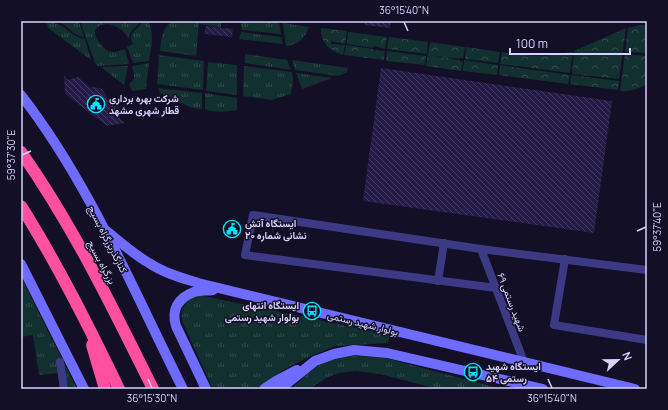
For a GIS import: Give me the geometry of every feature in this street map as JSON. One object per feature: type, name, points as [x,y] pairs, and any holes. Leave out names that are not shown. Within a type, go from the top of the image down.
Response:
[{"type":"highway","name":"بزرگراه بسیج","points":[[21,152],[66,221],[98,279],[153,389]]},
{"type":"highway","points":[[21,206],[40,236],[120,389]]},
{"type":"highway","points":[[81,312],[105,389]]},
{"type":"main road","name":"کنارگذربزرگراه بسیج","points":[[21,96],[60,153],[104,229],[183,389]]},
{"type":"main road","name":"بولوار شهید رستمی","points":[[104,229],[134,254],[150,264],[172,274],[219,289],[635,389]]},
{"type":"main road","points":[[21,264],[84,389]]},
{"type":"main road","points":[[206,389],[173,318],[180,301],[186,297],[195,292],[219,289]]},
{"type":"main road","points":[[264,389],[276,381],[315,361],[334,354],[354,350],[387,353],[513,385],[543,389]]},
{"type":"main road","points":[[280,389],[315,361]]},
{"type":"street","points":[[496,288],[246,255],[253,215],[444,244],[647,270]]},
{"type":"street","points":[[438,281],[444,244]]},
{"type":"street","name":"شهید رستمی ۶۹","points":[[481,249],[524,362]]},
{"type":"street","points":[[566,259],[554,325],[647,340]]},
{"type":"street","points":[[60,362],[64,389]]},
{"type":"green space","points":[[59,21],[79,21],[84,37],[74,33]]},
{"type":"green space","points":[[80,21],[140,21],[130,33],[129,38],[123,31],[109,24],[100,26],[95,32],[97,39],[109,51],[114,52],[125,49],[129,64],[97,66]]},
{"type":"green space","points":[[142,21],[148,21],[151,31],[152,41],[149,61],[133,63],[127,47],[133,44],[131,36],[132,33]]},
{"type":"green space","points":[[171,21],[221,21],[221,27],[199,24],[196,56],[160,51],[162,35]]},
{"type":"green space","points":[[240,21],[279,22],[281,34],[242,30]]},
{"type":"green space","points":[[50,22],[60,25],[75,35],[85,39],[91,60],[48,28],[47,23]]},
{"type":"green space","points":[[283,23],[309,27],[300,40],[294,44],[286,46]]},
{"type":"green space","points":[[647,25],[647,53],[625,52],[628,28]]},
{"type":"green space","points":[[321,28],[347,31],[345,44],[331,41],[331,44],[345,45],[343,55],[334,51],[324,42]]},
{"type":"green space","points":[[626,28],[619,79],[572,74],[574,51]]},
{"type":"green space","points":[[241,32],[281,37],[283,44],[239,39]]},
{"type":"green space","points":[[348,32],[387,37],[385,49],[374,46],[373,48],[347,44]]},
{"type":"green space","points":[[389,37],[428,42],[427,54],[387,49]]},
{"type":"green space","points":[[430,42],[465,47],[463,58],[460,59],[429,55],[460,60],[463,62],[461,71],[426,66]]},
{"type":"green space","points":[[346,45],[385,51],[384,60],[344,55]]},
{"type":"green space","points":[[466,47],[500,52],[498,63],[465,59]]},
{"type":"green space","points":[[387,51],[426,56],[425,65],[386,61]]},
{"type":"green space","points":[[573,51],[570,73],[500,64],[502,52],[538,56],[555,55]]},
{"type":"green space","points":[[245,54],[287,60],[291,70],[245,63]]},
{"type":"green space","points":[[625,54],[647,56],[647,84],[634,90],[620,91]]},
{"type":"green space","points":[[159,55],[204,61],[203,90],[157,84]]},
{"type":"green space","points":[[292,60],[348,68],[347,72],[338,76],[295,70]]},
{"type":"green space","points":[[464,60],[498,65],[497,75],[463,71]]},
{"type":"green space","points":[[208,62],[237,65],[237,95],[206,91]]},
{"type":"green space","points":[[149,63],[146,89],[132,91],[129,84],[134,79],[133,66]]},
{"type":"green space","points":[[500,65],[570,75],[568,84],[499,75]]},
{"type":"green space","points":[[128,66],[124,85],[101,67]]},
{"type":"green space","points":[[244,66],[292,72],[293,80],[291,94],[272,100],[243,96]]},
{"type":"green space","points":[[296,73],[332,78],[302,89]]},
{"type":"green space","points":[[571,75],[619,81],[618,90],[570,84]]},
{"type":"green space","points":[[158,88],[202,93],[202,109],[192,108],[160,93]]},
{"type":"green space","points":[[205,93],[237,98],[237,110],[221,112],[205,109]]},
{"type":"green space","points":[[21,277],[77,389],[60,389],[58,373],[39,375],[33,335],[21,337]]},
{"type":"green space","points":[[199,295],[390,335],[388,343],[335,346],[285,369],[255,389],[213,389],[182,321],[182,312],[185,304],[187,301]]},
{"type":"green space","points":[[354,356],[385,358],[502,389],[438,389],[380,374],[355,371],[339,373],[328,377],[309,389],[292,389],[320,365],[334,360]]},
{"type":"building","points":[[365,21],[391,21],[390,28],[365,25]]},
{"type":"building","points":[[206,26],[233,29],[232,37],[204,34]]},
{"type":"building","points":[[381,68],[612,101],[594,233],[363,201]]},
{"type":"building","name":"شرکت بهره برداری قطار شهری مشهد","points":[[64,76],[68,80],[78,77],[90,87],[102,89],[108,100],[120,109],[120,119],[125,123],[107,126],[65,94]]},
{"type":"place","name":"شرکت بهره برداری قطار شهری مشهد","points":[[96,104]]},
{"type":"place","name":"ایستگاه آتش نشانی شماره ۲۰","points":[[232,229]]},
{"type":"place","name":"ایستگاه انتهای بولوار شهید رستمی","points":[[312,311]]},
{"type":"place","name":"ایستگاه شهید رستمی ۵۴","points":[[473,372]]}]
